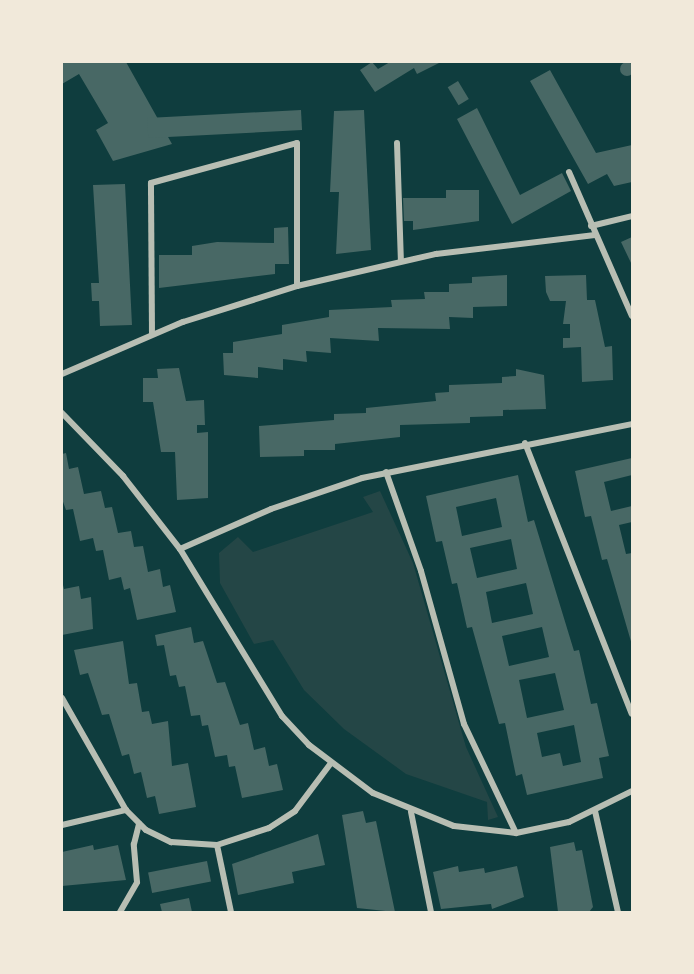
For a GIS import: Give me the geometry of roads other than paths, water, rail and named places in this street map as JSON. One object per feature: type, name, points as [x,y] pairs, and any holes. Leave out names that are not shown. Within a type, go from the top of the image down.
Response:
[{"type":"street","points":[[152,334],[151,183],[297,143],[297,286]]},
{"type":"street","points":[[397,143],[400,261]]},
{"type":"street","points":[[569,172],[591,226],[633,316]]},
{"type":"street","points":[[591,226],[633,216]]},
{"type":"street","points":[[62,374],[152,334],[297,286],[400,261],[595,235]]},
{"type":"street","points":[[62,413],[123,476],[180,549],[269,699],[331,763],[411,812],[473,831],[516,833],[595,811],[633,791]]},
{"type":"street","points":[[180,549],[302,497],[386,471],[633,424]]},
{"type":"street","points":[[525,443],[633,714]]},
{"type":"street","points":[[386,471],[421,571],[464,724],[516,833]]},
{"type":"street","points":[[62,698],[126,810],[139,824],[171,842],[217,845],[251,836],[295,811],[331,763]]},
{"type":"street","points":[[62,825],[126,810]]},
{"type":"street","points":[[595,811],[618,912]]},
{"type":"street","points":[[411,812],[431,912]]},
{"type":"street","points":[[120,912],[137,882],[134,844],[139,824]]},
{"type":"street","points":[[217,845],[231,912]]}]
